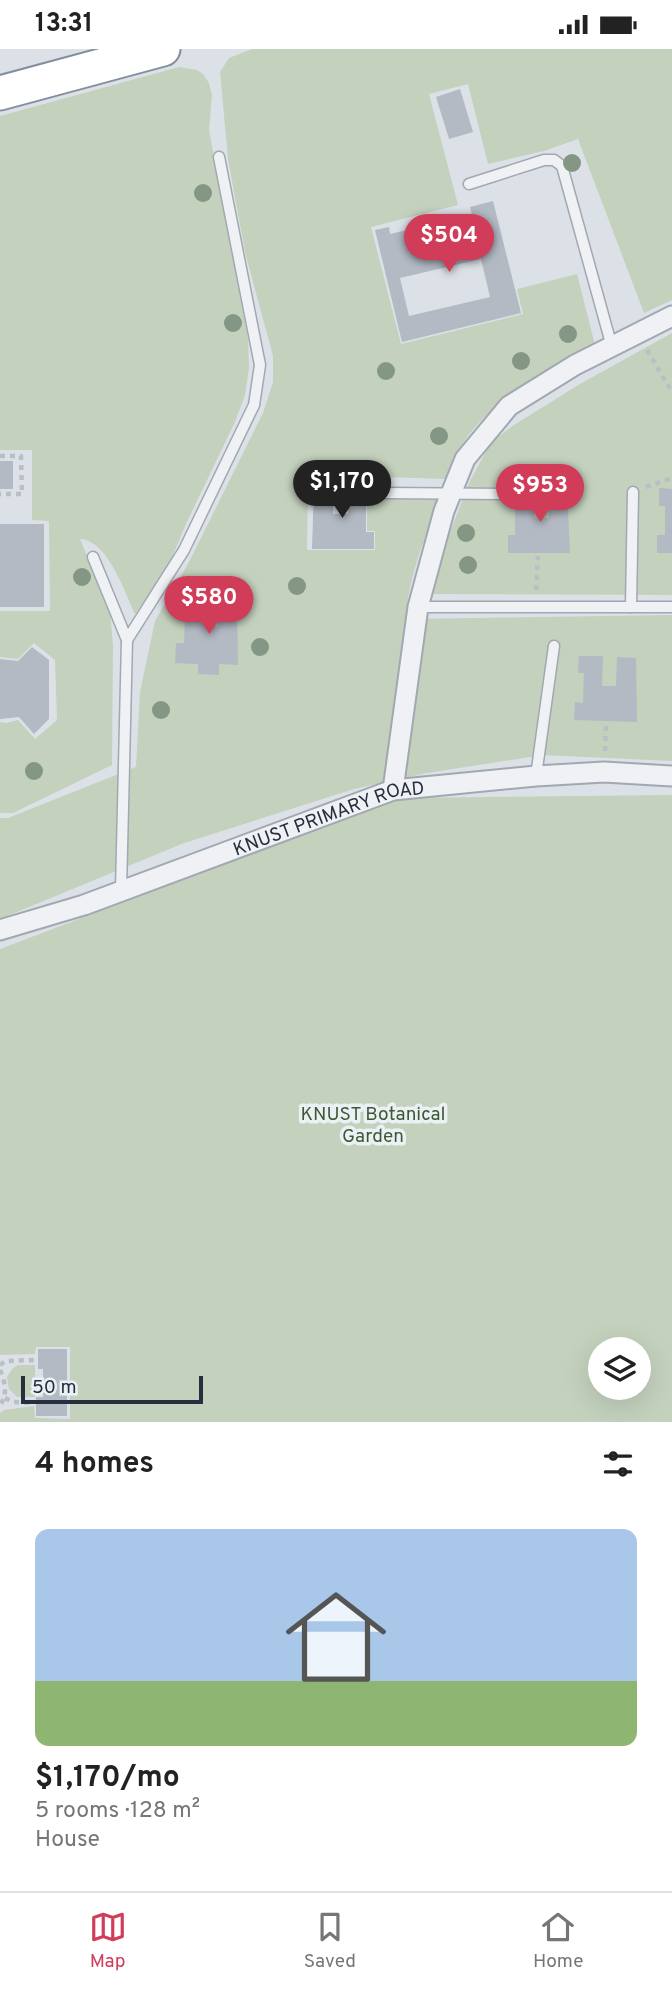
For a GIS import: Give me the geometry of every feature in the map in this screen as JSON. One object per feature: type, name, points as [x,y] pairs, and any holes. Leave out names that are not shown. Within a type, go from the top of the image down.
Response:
[{"type":"highway","points":[[0,93],[163,49]]},
{"type":"street","points":[[393,790],[418,607],[451,493],[465,459],[509,406],[575,365],[672,316]]},
{"type":"street","name":"KNUST PRIMARY ROAD","points":[[0,930],[84,905],[393,790],[604,772],[672,776]]},
{"type":"lane","points":[[127,640],[184,550],[254,405],[260,365],[219,157]]},
{"type":"lane","points":[[469,184],[544,160],[554,160],[562,166],[612,348]]},
{"type":"lane","points":[[631,607],[633,492]]},
{"type":"lane","points":[[386,493],[503,494]]},
{"type":"lane","points":[[93,557],[127,640],[121,890]]},
{"type":"lane","points":[[418,607],[672,607]]},
{"type":"lane","points":[[536,776],[554,646]]},
{"type":"path","points":[[638,334],[672,392]]},
{"type":"path","points":[[0,456],[21,456],[22,493],[0,493]]},
{"type":"path","points":[[633,492],[672,478]]},
{"type":"path","points":[[535,607],[538,556]]},
{"type":"path","points":[[0,1365],[6,1361],[34,1360]]},
{"type":"path","points":[[0,1370],[5,1387],[5,1398],[0,1405]]},
{"type":"path","points":[[5,1398],[13,1402],[34,1403]]},
{"type":"green space","points":[[252,49],[672,49],[672,300],[644,313],[578,139],[544,151],[488,164],[468,84],[429,94],[458,205],[371,227],[401,344],[523,314],[517,289],[577,274],[596,349],[522,388],[489,413],[462,445],[446,479],[384,477],[378,483],[308,483],[307,550],[375,550],[375,531],[367,531],[367,502],[372,502],[372,499],[440,498],[414,573],[406,619],[672,615],[672,761],[543,755],[427,773],[354,789],[184,843],[0,919],[0,818],[8,818],[136,767],[140,692],[155,621],[189,562],[263,413],[273,382],[273,356],[245,252],[228,159],[220,72],[229,58]]},
{"type":"green space","points":[[179,67],[197,70],[203,74],[212,95],[209,130],[248,338],[249,368],[245,395],[169,565],[135,614],[121,581],[107,558],[99,548],[80,539],[110,611],[113,646],[112,765],[13,813],[0,813],[0,722],[18,720],[35,739],[57,720],[55,660],[34,643],[18,659],[0,657],[0,611],[50,611],[49,521],[32,520],[32,450],[0,450],[0,116]]},
{"type":"green space","points":[[672,333],[672,595],[433,594],[436,568],[469,483],[491,442],[580,384]]},
{"type":"green space","name":"KNUST Botanical Garden","points":[[672,795],[672,1422],[0,1422],[0,1413],[4,1410],[34,1406],[35,1418],[70,1419],[70,1347],[36,1347],[35,1354],[0,1355],[0,949],[398,798]]},
{"type":"green space","points":[[18,1365],[35,1365],[35,1397],[17,1397],[9,1389],[7,1377]]},
{"type":"building","points":[[460,89],[473,132],[449,139],[436,97]]},
{"type":"building","points":[[493,201],[521,313],[402,342],[375,230],[389,227],[390,234],[472,215],[470,207]],"holes":[[[481,259],[490,297],[409,316],[400,278]]]},
{"type":"building","points":[[0,461],[13,461],[13,489],[0,489]]},
{"type":"building","points":[[314,485],[333,485],[333,514],[348,514],[348,485],[372,485],[372,502],[366,502],[366,532],[374,532],[374,549],[312,549]]},
{"type":"building","points":[[510,488],[534,488],[534,518],[549,518],[549,488],[567,488],[570,553],[508,553],[508,535],[515,535],[515,505],[510,505]]},
{"type":"building","points":[[659,488],[672,489],[672,553],[657,553],[657,535],[665,535],[665,506],[659,506]]},
{"type":"building","points":[[0,524],[44,524],[44,607],[0,607]]},
{"type":"building","points":[[180,596],[204,597],[203,626],[218,627],[218,597],[237,598],[238,665],[219,664],[219,675],[198,674],[198,664],[175,663],[176,643],[184,643],[185,613],[179,613]]},
{"type":"building","points":[[32,647],[49,660],[49,719],[34,734],[19,717],[0,719],[0,659],[18,661]]},
{"type":"building","points":[[579,656],[603,656],[602,686],[616,686],[617,657],[636,658],[637,722],[574,720],[575,702],[583,703],[584,673],[578,673]]},
{"type":"building","points":[[38,1349],[67,1349],[67,1416],[36,1416],[36,1397],[43,1397],[43,1369],[38,1369]]}]
